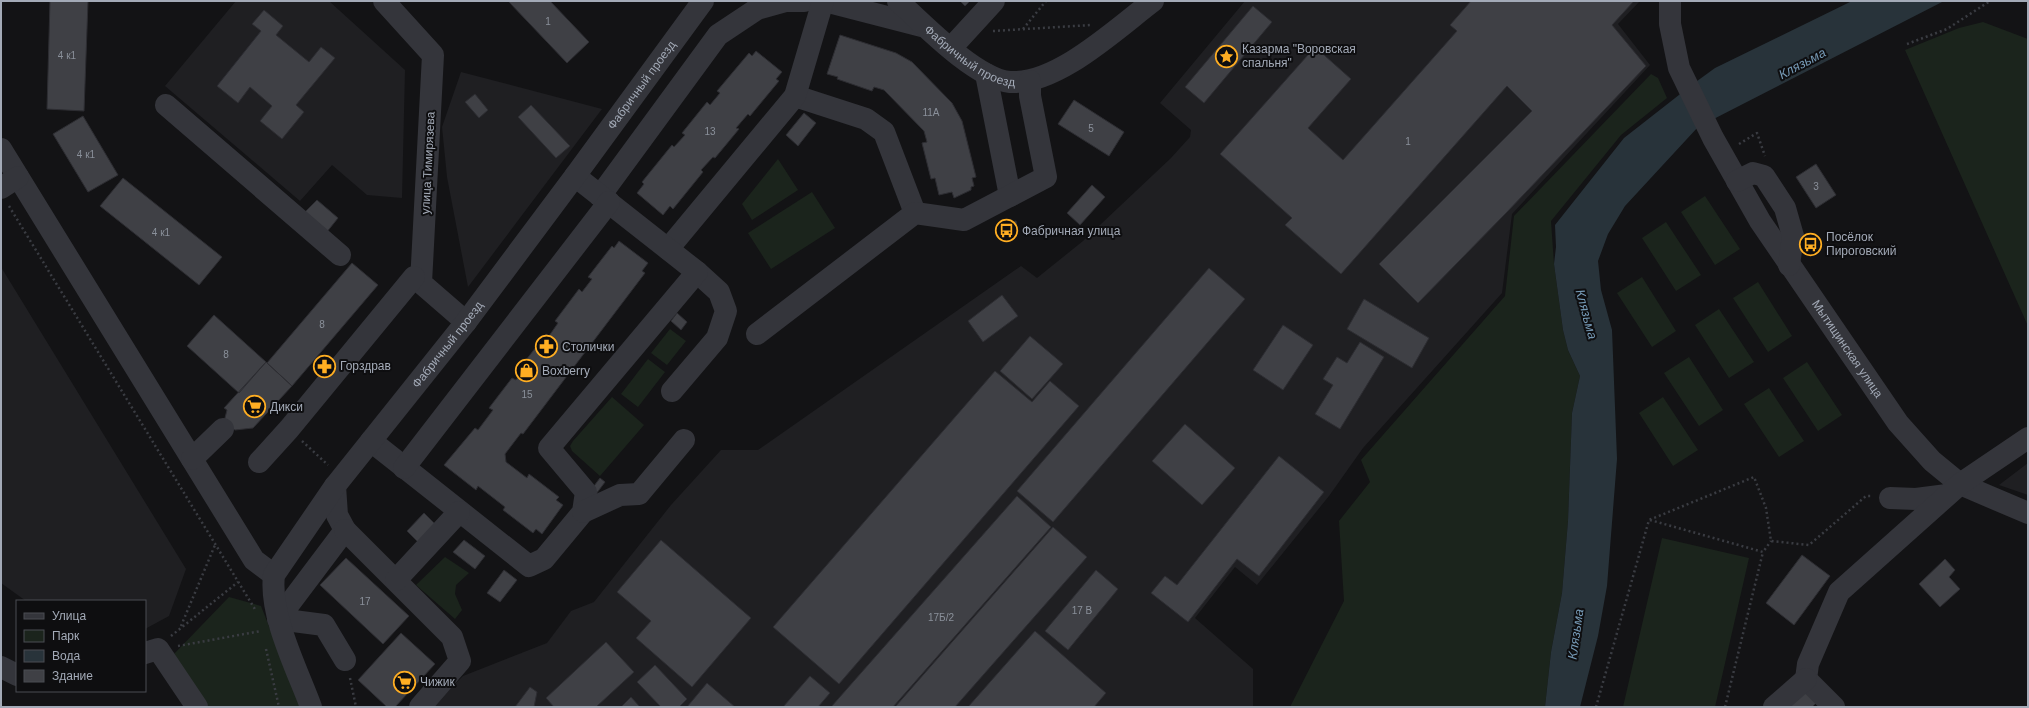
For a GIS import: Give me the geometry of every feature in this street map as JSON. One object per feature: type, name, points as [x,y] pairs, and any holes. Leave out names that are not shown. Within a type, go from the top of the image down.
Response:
[{"type":"street","name":"улица Тимирязева","points":[[384,1],[433,55],[421,283],[466,322]]},
{"type":"street","name":"Фабричный проезд","points":[[274,575],[335,478],[371,441],[466,322],[575,176],[702,1]]},
{"type":"street","points":[[404,468],[604,199],[718,35],[757,9],[769,3],[804,1]]},
{"type":"street","points":[[668,249],[795,96],[824,1],[927,27]]},
{"type":"street","name":"Фабричный проезд","points":[[898,1],[927,27],[957,41],[986,74],[1009,82],[1030,81]]},
{"type":"street","points":[[957,41],[994,1]]},
{"type":"street","points":[[757,334],[915,213],[964,220],[1046,177],[1030,96],[1030,81],[1069,65],[1153,1]]},
{"type":"street","name":"Мытищинская улица","points":[[1670,1],[1670,24],[1679,68],[1713,138],[1760,221],[1898,424],[1932,460],[1953,490],[2028,513]]},
{"type":"street","points":[[986,74],[1010,196]]},
{"type":"street","points":[[795,96],[866,119],[884,132],[915,213]]},
{"type":"street","points":[[166,105],[340,255]]},
{"type":"street","points":[[1,149],[9,190],[192,459],[254,560],[274,575],[273,587],[265,620],[311,707]]},
{"type":"street","points":[[575,176],[697,272],[719,292],[726,311],[717,338],[672,391]]},
{"type":"street","points":[[583,512],[586,492],[549,448],[697,272]]},
{"type":"street","points":[[259,462],[289,429],[414,277]]},
{"type":"street","points":[[192,459],[222,429]]},
{"type":"street","points":[[1774,707],[1806,679],[1808,664],[1839,592],[1953,490],[2028,438]]},
{"type":"street","points":[[371,441],[529,566],[544,559],[583,512],[620,494],[639,494],[684,440]]},
{"type":"street","points":[[335,478],[337,515],[344,530],[452,637],[460,661],[420,707]]},
{"type":"street","points":[[1890,498],[1916,499],[1953,490]]},
{"type":"street","points":[[396,580],[460,512]]},
{"type":"street","points":[[265,620],[344,530]]},
{"type":"street","points":[[265,620],[324,625],[345,660]]},
{"type":"street","points":[[151,651],[197,707]]},
{"type":"street","points":[[1,667],[16,674]]},
{"type":"street","points":[[1806,679],[1834,707]]},
{"type":"path","points":[[1023,29],[1046,1]]},
{"type":"path","points":[[1907,44],[1947,29],[1990,1]]},
{"type":"path","points":[[957,41],[1023,29],[1096,24]]},
{"type":"path","points":[[1735,146],[1757,133]]},
{"type":"path","points":[[9,190],[215,545],[255,609],[265,620],[262,631],[151,651]]},
{"type":"path","points":[[289,429],[335,478]]},
{"type":"path","points":[[1649,520],[1754,477],[1766,508],[1771,541],[1763,552],[1725,707]]},
{"type":"path","points":[[1771,541],[1809,545],[1866,496],[1890,498]]},
{"type":"path","points":[[1649,520],[1763,552]]},
{"type":"path","points":[[1596,707],[1649,520]]},
{"type":"path","points":[[181,626],[215,545]]},
{"type":"path","points":[[151,651],[238,582]]},
{"type":"path","points":[[265,646],[279,707]]},
{"type":"path","points":[[345,660],[356,707]]},
{"type":"shaded area","points":[[236,1],[329,1],[405,70],[402,198],[367,195],[332,165],[300,201],[165,86]]},
{"type":"shaded area","points":[[1245,1],[1640,1],[1618,24],[1650,65],[1512,214],[1502,293],[1363,448],[1329,496],[1257,585],[1235,567],[1195,618],[1253,669],[1253,707],[432,707],[463,676],[547,643],[571,611],[594,602],[671,505],[721,450],[758,450],[1021,266],[1037,278],[1083,241],[1171,158],[1190,137],[1191,130],[1160,103]]},
{"type":"shaded area","points":[[461,72],[602,109],[468,287],[447,177],[442,127]]},
{"type":"shaded area","points":[[1,267],[186,569],[169,616],[146,628],[146,600],[25,600],[1,583]]},
{"type":"shaded area","points":[[2028,463],[2028,495],[1999,485]]},
{"type":"green space","points":[[1983,22],[2028,39],[2028,326],[1905,50],[1959,28]]},
{"type":"green space","points":[[1651,74],[1658,78],[1667,98],[1621,135],[1551,221],[1554,264],[1563,330],[1568,350],[1580,376],[1572,413],[1568,521],[1562,593],[1551,652],[1545,707],[1290,707],[1344,601],[1339,521],[1370,482],[1361,460],[1505,296],[1514,216]]},
{"type":"green space","points":[[778,159],[798,190],[752,220],[742,204]]},
{"type":"green space","points":[[812,192],[835,228],[771,269],[748,233]]},
{"type":"green space","points":[[1705,196],[1740,249],[1715,265],[1681,212]]},
{"type":"green space","points":[[1666,222],[1701,275],[1676,291],[1642,238]]},
{"type":"green space","points":[[1642,277],[1676,331],[1652,347],[1617,293]]},
{"type":"green space","points":[[1758,282],[1792,336],[1768,352],[1733,298]]},
{"type":"green space","points":[[1719,309],[1754,362],[1729,378],[1695,325]]},
{"type":"green space","points":[[670,329],[686,341],[667,365],[651,353]]},
{"type":"green space","points":[[1689,357],[1723,410],[1699,426],[1664,373]]},
{"type":"green space","points":[[648,359],[665,372],[638,407],[621,394]]},
{"type":"green space","points":[[1807,362],[1842,415],[1818,431],[1783,378]]},
{"type":"green space","points":[[1769,388],[1804,441],[1779,457],[1744,404]]},
{"type":"green space","points":[[612,397],[644,425],[600,476],[572,451],[570,446]]},
{"type":"green space","points":[[1663,397],[1698,450],[1673,466],[1639,413]]},
{"type":"green space","points":[[1662,538],[1749,558],[1715,707],[1623,707]]},
{"type":"green space","points":[[445,557],[469,573],[456,585],[455,594],[462,610],[455,619],[416,585]]},
{"type":"green space","points":[[229,597],[261,606],[301,707],[209,707],[173,655]]},
{"type":"water","name":"Клязьма","points":[[1852,1],[1944,1],[1698,127],[1625,206],[1608,234],[1598,261],[1601,290],[1612,330],[1617,459],[1607,586],[1598,636],[1580,707],[1545,707],[1551,652],[1562,593],[1568,521],[1572,413],[1580,376],[1568,350],[1563,330],[1554,264],[1556,247],[1555,225],[1624,138],[1693,84],[1715,68]]},
{"type":"building","points":[[50,1],[88,1],[84,111],[47,109]]},
{"type":"building","points":[[508,1],[550,1],[589,42],[567,63]]},
{"type":"building","points":[[960,1],[970,1],[965,6]]},
{"type":"building","points":[[1471,1],[1634,1],[1612,25],[1646,66],[1418,303],[1379,264],[1532,111],[1507,86],[1341,274],[1285,225],[1292,218],[1220,154],[1315,47],[1351,79],[1308,128],[1343,160],[1457,31],[1450,25]]},
{"type":"building","points":[[1253,6],[1272,22],[1204,103],[1185,87]]},
{"type":"building","points":[[264,10],[283,26],[276,35],[309,62],[321,47],[335,58],[296,105],[304,112],[282,139],[260,121],[272,106],[250,87],[238,103],[217,86],[261,31],[252,24]]},
{"type":"building","points":[[840,35],[896,53],[912,62],[952,103],[962,121],[976,177],[972,178],[974,186],[971,187],[971,190],[954,198],[952,192],[939,195],[935,178],[931,179],[922,143],[927,142],[924,131],[884,90],[874,87],[872,91],[827,74]]},
{"type":"building","points":[[756,51],[782,72],[776,79],[779,81],[750,116],[748,114],[736,128],[739,129],[715,158],[713,157],[701,170],[703,172],[673,209],[670,206],[663,215],[637,193],[644,184],[642,182],[672,145],[674,147],[685,135],[682,133],[707,102],[710,105],[720,93],[717,91],[749,53],[752,56]]},
{"type":"building","points":[[475,94],[488,110],[479,118],[465,102]]},
{"type":"building","points":[[1074,100],[1124,132],[1109,156],[1058,124]]},
{"type":"building","points":[[531,105],[570,146],[556,158],[518,117]]},
{"type":"building","points":[[804,113],[816,123],[798,146],[786,135]]},
{"type":"building","points":[[83,116],[118,175],[88,192],[53,134]]},
{"type":"building","points":[[1816,164],[1836,195],[1816,208],[1796,177]]},
{"type":"building","points":[[123,178],[222,257],[199,285],[100,206]]},
{"type":"building","points":[[1092,185],[1105,197],[1080,225],[1067,213]]},
{"type":"building","points":[[317,200],[338,218],[326,233],[305,212]]},
{"type":"building","points":[[1016,221],[1018,232],[1005,234],[1004,224]]},
{"type":"building","points":[[619,241],[648,263],[642,271],[645,273],[523,434],[521,433],[505,454],[506,462],[527,478],[529,474],[559,497],[556,500],[563,505],[542,534],[536,529],[533,533],[503,510],[505,507],[478,486],[476,490],[444,465],[475,428],[478,430],[493,410],[489,408],[512,378],[516,380],[526,367],[523,364],[546,334],[549,336],[558,323],[555,321],[579,289],[582,292],[592,279],[588,277],[612,246],[614,248]]},
{"type":"building","points":[[352,263],[378,285],[292,386],[267,363]]},
{"type":"building","points":[[1209,268],[1245,299],[1053,522],[1017,491]]},
{"type":"building","points":[[1002,295],[1018,316],[983,342],[968,321]]},
{"type":"building","points":[[1364,299],[1429,338],[1412,368],[1347,329]]},
{"type":"building","points":[[677,313],[687,322],[681,330],[671,321]]},
{"type":"building","points":[[214,315],[266,362],[239,393],[187,346]]},
{"type":"building","points":[[1283,325],[1313,345],[1283,390],[1253,370]]},
{"type":"building","points":[[1030,336],[1063,364],[1032,399],[1000,371]]},
{"type":"building","points":[[1360,342],[1384,357],[1340,429],[1315,414],[1333,385],[1323,379],[1337,357],[1347,363]]},
{"type":"building","points":[[266,362],[292,386],[253,428],[235,430],[224,422],[227,410],[224,408]]},
{"type":"building","points":[[995,371],[1032,402],[1050,381],[1079,406],[839,684],[773,627]]},
{"type":"building","points":[[1185,424],[1235,468],[1202,505],[1152,461]]},
{"type":"building","points":[[1279,456],[1324,492],[1259,576],[1237,559],[1188,622],[1151,593],[1165,576],[1177,585]]},
{"type":"building","points":[[600,478],[605,482],[596,494],[591,490]]},
{"type":"building","points":[[1017,496],[1051,527],[893,707],[831,707]]},
{"type":"building","points":[[424,513],[436,525],[419,543],[407,531]]},
{"type":"building","points":[[1053,527],[1087,557],[955,707],[895,707]]},
{"type":"building","points":[[464,540],[485,556],[475,569],[453,552]]},
{"type":"building","points":[[661,540],[751,618],[692,687],[636,638],[651,621],[617,592]]},
{"type":"building","points":[[1802,555],[1830,576],[1794,625],[1766,603]]},
{"type":"building","points":[[346,558],[409,616],[383,644],[320,585]]},
{"type":"building","points":[[1945,559],[1955,570],[1949,577],[1960,589],[1940,607],[1919,584]]},
{"type":"building","points":[[504,570],[517,580],[500,602],[487,593]]},
{"type":"building","points":[[1096,570],[1118,589],[1068,650],[1045,631]]},
{"type":"building","points":[[1035,631],[1106,693],[1094,707],[968,707]]},
{"type":"building","points":[[401,633],[435,664],[395,707],[387,707],[358,680]]},
{"type":"building","points":[[606,642],[634,672],[596,707],[554,707],[546,698]]},
{"type":"building","points":[[655,665],[687,699],[679,707],[661,707],[637,682]]},
{"type":"building","points":[[810,676],[830,693],[818,707],[783,707]]},
{"type":"building","points":[[707,683],[735,707],[687,707]]},
{"type":"building","points":[[530,687],[537,692],[534,707],[515,707]]},
{"type":"building","points":[[1803,687],[1818,701],[1812,707],[1786,707]]},
{"type":"building","points":[[631,697],[640,707],[621,707]]},
{"type":"place","name":"Казарма \"Воровская спальня\"","points":[[1227,56]]},
{"type":"place","name":"Фабричная улица","points":[[1007,231]]},
{"type":"place","name":"Посёлок Пироговский","points":[[1811,244]]},
{"type":"place","name":"Столички","points":[[546,347]]},
{"type":"place","name":"Горздрав","points":[[324,366]]},
{"type":"place","name":"Boxberry","points":[[527,371]]},
{"type":"place","name":"Дикси","points":[[255,407]]},
{"type":"place","name":"Чижик","points":[[404,682]]}]
